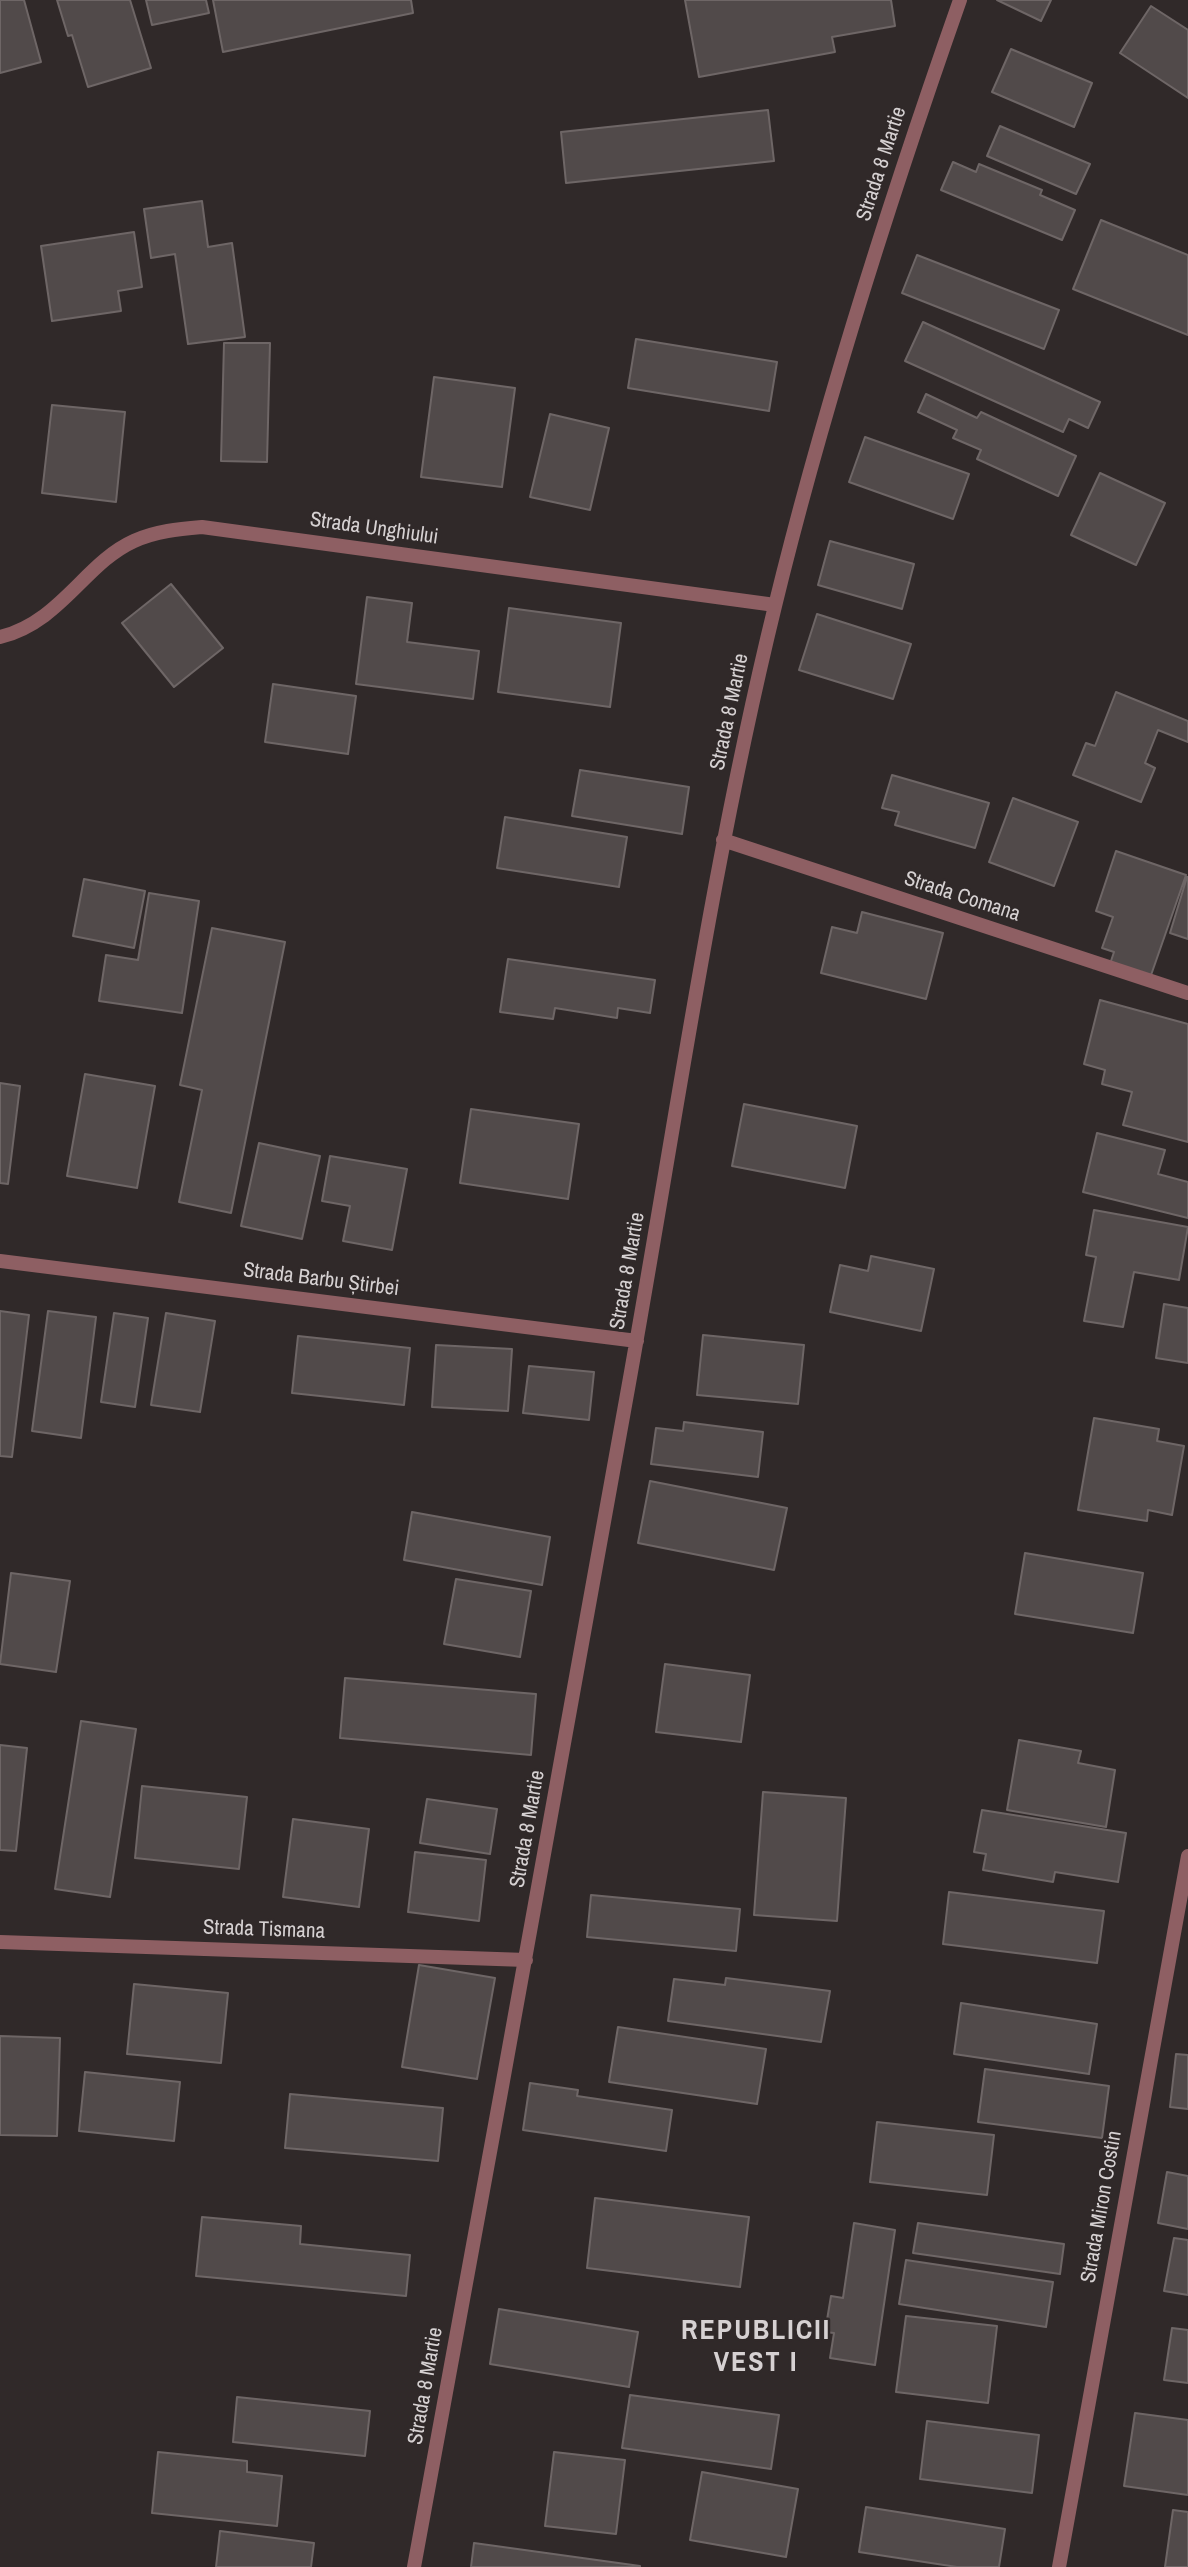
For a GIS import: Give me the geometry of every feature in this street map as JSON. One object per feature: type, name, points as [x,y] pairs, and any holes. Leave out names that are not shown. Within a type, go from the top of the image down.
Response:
[{"type":"street","name":"Strada 8 Martie","points":[[414,2567],[637,1341],[723,840],[775,605],[830,402],[908,147],[960,0]]},
{"type":"street","name":"Strada Unghiului","points":[[0,637],[15,633],[57,607],[133,541],[168,530],[202,527],[775,605]]},
{"type":"street","name":"Strada Comana","points":[[723,840],[1188,993]]},
{"type":"street","name":"Strada Barbu Știrbei","points":[[0,1261],[637,1341]]},
{"type":"street","name":"Strada Miron Costin","points":[[1059,2567],[1188,1856]]},
{"type":"street","name":"Strada Tismana","points":[[0,1942],[526,1960]]},
{"type":"building","points":[[0,0],[24,0],[41,62],[0,73]]},
{"type":"building","points":[[57,0],[130,0],[151,68],[88,87],[72,35],[68,36]]},
{"type":"building","points":[[146,0],[206,0],[209,13],[152,25]]},
{"type":"building","points":[[213,0],[411,0],[413,13],[223,52]]},
{"type":"building","points":[[685,0],[891,0],[895,26],[832,37],[835,52],[699,77]]},
{"type":"building","points":[[997,0],[1051,0],[1041,21]]},
{"type":"building","points":[[1151,6],[1188,30],[1188,98],[1120,53]]},
{"type":"building","points":[[1011,49],[1092,83],[1074,127],[992,92]]},
{"type":"building","points":[[768,110],[774,161],[566,183],[561,132]]},
{"type":"building","points":[[1000,126],[1090,164],[1076,194],[987,156]]},
{"type":"building","points":[[953,162],[976,172],[979,164],[1042,190],[1040,195],[1075,210],[1062,240],[941,190]]},
{"type":"building","points":[[202,201],[208,247],[232,243],[245,337],[188,344],[175,254],[151,258],[144,209]]},
{"type":"building","points":[[1101,220],[1188,255],[1188,335],[1073,289]]},
{"type":"building","points":[[134,232],[142,287],[118,291],[121,311],[52,321],[41,246]]},
{"type":"building","points":[[917,255],[1059,310],[1044,349],[902,293]]},
{"type":"building","points":[[923,322],[1100,402],[1088,428],[1069,419],[1063,432],[905,361]]},
{"type":"building","points":[[636,339],[777,362],[769,411],[628,388]]},
{"type":"building","points":[[224,343],[270,343],[267,462],[221,461]]},
{"type":"building","points":[[434,377],[515,388],[502,487],[421,477]]},
{"type":"building","points":[[926,394],[977,418],[981,412],[1076,456],[1058,496],[977,459],[981,450],[953,438],[957,430],[918,412]]},
{"type":"building","points":[[52,405],[125,412],[116,502],[42,493]]},
{"type":"building","points":[[550,414],[609,428],[590,510],[530,497]]},
{"type":"building","points":[[865,437],[969,474],[953,519],[849,482]]},
{"type":"building","points":[[1100,473],[1165,503],[1136,565],[1071,535]]},
{"type":"building","points":[[830,541],[914,564],[902,609],[818,585]]},
{"type":"building","points":[[171,584],[223,648],[174,687],[122,623]]},
{"type":"building","points":[[367,597],[412,603],[407,642],[479,651],[473,699],[356,684]]},
{"type":"building","points":[[509,608],[621,623],[610,707],[498,692]]},
{"type":"building","points":[[817,614],[911,644],[893,699],[799,670]]},
{"type":"building","points":[[273,684],[356,696],[348,754],[265,742]]},
{"type":"building","points":[[1116,692],[1188,721],[1188,742],[1158,730],[1145,763],[1155,768],[1141,802],[1073,775],[1086,743],[1095,746]]},
{"type":"building","points":[[580,770],[689,787],[682,834],[572,816]]},
{"type":"building","points":[[892,775],[989,803],[975,848],[895,825],[899,812],[882,808]]},
{"type":"building","points":[[1013,798],[1078,822],[1054,886],[989,862]]},
{"type":"building","points":[[505,817],[627,837],[619,887],[497,868]]},
{"type":"building","points":[[1116,851],[1186,875],[1150,978],[1110,964],[1114,952],[1102,948],[1113,917],[1096,911]]},
{"type":"building","points":[[1188,877],[1188,939],[1170,933]]},
{"type":"building","points":[[84,879],[145,891],[134,948],[73,936]]},
{"type":"building","points":[[149,893],[199,901],[182,1013],[99,1001],[106,955],[138,960]]},
{"type":"building","points":[[862,912],[943,933],[926,999],[821,973],[832,927],[857,933]]},
{"type":"building","points":[[212,928],[285,942],[231,1213],[179,1202],[202,1090],[180,1085]]},
{"type":"building","points":[[508,959],[655,980],[650,1013],[618,1008],[617,1018],[555,1008],[553,1019],[500,1012]]},
{"type":"building","points":[[1100,1000],[1188,1024],[1188,1142],[1123,1125],[1132,1092],[1102,1084],[1105,1070],[1084,1064]]},
{"type":"building","points":[[85,1074],[155,1086],[137,1188],[67,1176]]},
{"type":"building","points":[[0,1083],[20,1086],[8,1184],[0,1183]]},
{"type":"building","points":[[744,1104],[857,1126],[845,1188],[732,1166]]},
{"type":"building","points":[[471,1109],[579,1124],[568,1199],[460,1183]]},
{"type":"building","points":[[1097,1133],[1165,1150],[1158,1174],[1188,1182],[1188,1218],[1083,1192]]},
{"type":"building","points":[[259,1143],[320,1156],[302,1239],[241,1226]]},
{"type":"building","points":[[330,1156],[407,1169],[392,1250],[343,1241],[350,1206],[322,1201]]},
{"type":"building","points":[[1094,1210],[1188,1227],[1179,1280],[1134,1272],[1123,1327],[1084,1321],[1096,1257],[1086,1255]]},
{"type":"building","points":[[871,1256],[934,1269],[921,1331],[830,1312],[840,1265],[868,1271]]},
{"type":"building","points":[[1164,1304],[1188,1308],[1188,1363],[1156,1358]]},
{"type":"building","points":[[0,1311],[29,1315],[12,1457],[0,1456]]},
{"type":"building","points":[[48,1311],[96,1317],[81,1438],[32,1431]]},
{"type":"building","points":[[114,1313],[148,1318],[135,1407],[101,1402]]},
{"type":"building","points":[[166,1313],[215,1321],[200,1412],[151,1405]]},
{"type":"building","points":[[703,1335],[804,1345],[798,1404],[697,1395]]},
{"type":"building","points":[[298,1336],[410,1348],[404,1405],[292,1393]]},
{"type":"building","points":[[436,1345],[512,1349],[508,1411],[432,1407]]},
{"type":"building","points":[[529,1366],[594,1372],[589,1420],[523,1413]]},
{"type":"building","points":[[1094,1418],[1159,1429],[1157,1441],[1184,1446],[1172,1515],[1148,1510],[1147,1521],[1078,1510]]},
{"type":"building","points":[[684,1422],[763,1432],[758,1477],[651,1464],[656,1428],[683,1431]]},
{"type":"building","points":[[650,1481],[787,1508],[774,1570],[638,1543]]},
{"type":"building","points":[[412,1512],[550,1537],[542,1585],[404,1560]]},
{"type":"building","points":[[1025,1553],[1143,1573],[1133,1633],[1015,1614]]},
{"type":"building","points":[[11,1573],[70,1581],[56,1672],[0,1664]]},
{"type":"building","points":[[456,1579],[531,1591],[520,1657],[444,1644]]},
{"type":"building","points":[[665,1664],[750,1675],[741,1742],[656,1732]]},
{"type":"building","points":[[345,1678],[536,1694],[531,1755],[340,1738]]},
{"type":"building","points":[[81,1721],[136,1729],[110,1897],[55,1889]]},
{"type":"building","points":[[1019,1740],[1081,1751],[1078,1763],[1115,1770],[1106,1827],[1007,1810]]},
{"type":"building","points":[[0,1745],[27,1748],[16,1851],[0,1850]]},
{"type":"building","points":[[142,1786],[247,1797],[239,1869],[135,1858]]},
{"type":"building","points":[[763,1792],[846,1798],[837,1921],[754,1915]]},
{"type":"building","points":[[427,1799],[497,1809],[490,1854],[420,1843]]},
{"type":"building","points":[[982,1810],[1126,1833],[1118,1882],[1055,1872],[1053,1882],[983,1870],[986,1854],[974,1852]]},
{"type":"building","points":[[293,1819],[369,1829],[359,1907],[283,1897]]},
{"type":"building","points":[[415,1852],[486,1860],[479,1921],[408,1912]]},
{"type":"building","points":[[949,1892],[1104,1911],[1097,1963],[943,1944]]},
{"type":"building","points":[[591,1895],[740,1909],[736,1951],[587,1937]]},
{"type":"building","points":[[419,1965],[495,1978],[477,2079],[402,2067]]},
{"type":"building","points":[[726,1978],[830,1991],[821,2042],[668,2021],[674,1979],[725,1985]]},
{"type":"building","points":[[134,1984],[228,1993],[221,2063],[127,2054]]},
{"type":"building","points":[[961,2003],[1097,2024],[1089,2074],[954,2054]]},
{"type":"building","points":[[618,2027],[766,2049],[757,2104],[609,2082]]},
{"type":"building","points":[[0,2036],[60,2038],[57,2136],[0,2135]]},
{"type":"building","points":[[1176,2054],[1188,2055],[1188,2109],[1170,2107]]},
{"type":"building","points":[[985,2069],[1109,2086],[1102,2138],[978,2122]]},
{"type":"building","points":[[85,2072],[180,2082],[174,2141],[79,2131]]},
{"type":"building","points":[[530,2083],[578,2090],[577,2096],[672,2110],[666,2151],[523,2130]]},
{"type":"building","points":[[290,2094],[443,2108],[438,2161],[285,2148]]},
{"type":"building","points":[[877,2122],[994,2135],[987,2195],[870,2182]]},
{"type":"building","points":[[1167,2172],[1188,2176],[1188,2229],[1158,2223]]},
{"type":"building","points":[[595,2198],[749,2217],[740,2287],[587,2268]]},
{"type":"building","points":[[202,2217],[301,2226],[300,2244],[410,2255],[406,2296],[196,2276]]},
{"type":"building","points":[[854,2223],[895,2230],[875,2365],[830,2358],[834,2333],[825,2332],[831,2296],[843,2298]]},
{"type":"building","points":[[918,2223],[1064,2244],[1060,2274],[913,2253]]},
{"type":"building","points":[[1174,2238],[1188,2240],[1188,2295],[1164,2291]]},
{"type":"building","points":[[906,2260],[1053,2282],[1046,2327],[899,2304]]},
{"type":"building","points":[[499,2309],[638,2332],[629,2387],[490,2364]]},
{"type":"building","points":[[906,2316],[997,2326],[988,2403],[896,2392]]},
{"type":"building","points":[[1172,2328],[1188,2330],[1188,2383],[1164,2380]]},
{"type":"building","points":[[630,2395],[779,2415],[771,2469],[622,2448]]},
{"type":"building","points":[[237,2397],[370,2411],[365,2456],[233,2442]]},
{"type":"building","points":[[1135,2413],[1188,2420],[1188,2495],[1124,2486]]},
{"type":"building","points":[[927,2421],[1039,2435],[1032,2493],[920,2479]]},
{"type":"building","points":[[158,2452],[247,2461],[247,2472],[282,2476],[277,2526],[152,2513]]},
{"type":"building","points":[[554,2452],[625,2460],[616,2534],[545,2526]]},
{"type":"building","points":[[702,2472],[798,2489],[786,2557],[690,2540]]},
{"type":"building","points":[[866,2507],[1005,2529],[999,2567],[957,2567],[859,2552]]},
{"type":"building","points":[[1173,2510],[1188,2512],[1188,2567],[1165,2567]]},
{"type":"building","points":[[220,2531],[314,2543],[311,2567],[216,2567]]},
{"type":"building","points":[[474,2543],[640,2566],[640,2567],[471,2567]]},
{"type":"district","name":"REPUBLICII VEST I","points":[[756,2347]]}]
